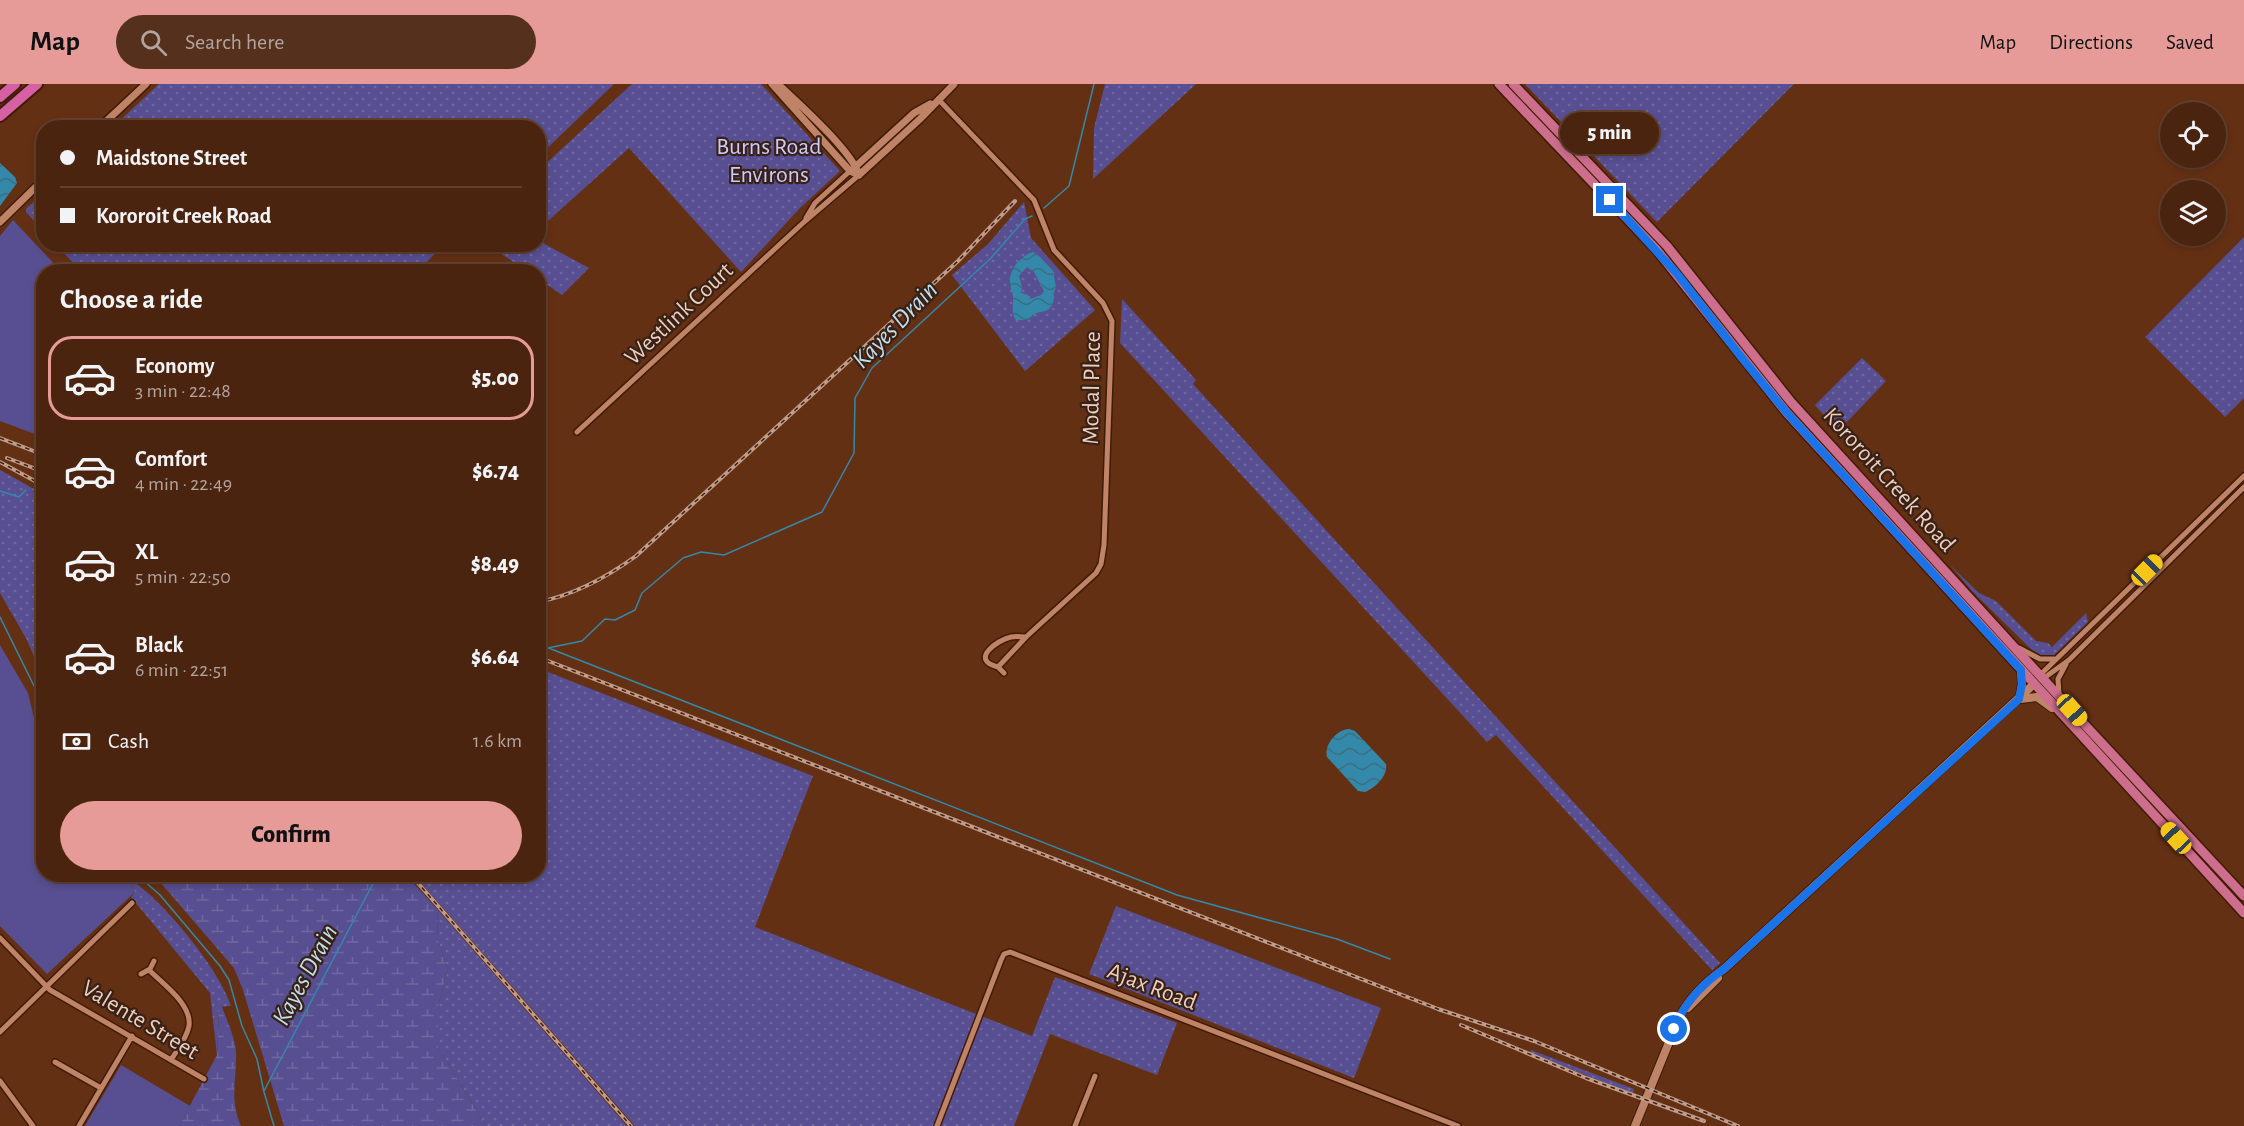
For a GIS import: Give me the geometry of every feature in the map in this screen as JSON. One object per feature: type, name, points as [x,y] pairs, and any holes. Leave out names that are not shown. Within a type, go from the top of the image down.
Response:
[{"type":"highway","points":[[0,97],[15,84]]},
{"type":"highway","points":[[0,116],[37,84]]},
{"type":"main road","name":"Kororoit Creek Road","points":[[1499,84],[1640,224]]},
{"type":"main road","name":"Kororoit Creek Road","points":[[1513,84],[1640,224],[1766,389],[1919,542],[2244,896]]},
{"type":"main road","name":"Kororoit Creek Road","points":[[1825,447],[1910,549],[2244,913]]},
{"type":"main road","points":[[1910,549],[1919,542]]},
{"type":"main road","points":[[2019,699],[2022,684],[2021,670]]},
{"type":"main road","points":[[1635,1126],[1674,1029],[1688,1008],[1724,969],[2042,677]]},
{"type":"main road","points":[[2019,699],[2037,697],[2068,720]]},
{"type":"street","points":[[108,120],[146,84]]},
{"type":"street","points":[[772,84],[853,168]]},
{"type":"street","points":[[778,84],[805,109],[859,175],[954,84]]},
{"type":"street","points":[[853,168],[914,113],[938,99]]},
{"type":"street","name":"Modal Place","points":[[938,99],[1031,196],[1054,250],[1103,303],[1112,321],[1104,545],[1101,564],[1089,580],[1026,637],[998,667]]},
{"type":"street","name":"Westlink Court","points":[[804,222],[815,203],[853,168]]},
{"type":"street","name":"Westlink Court","points":[[577,432],[804,222],[859,175]]},
{"type":"street","points":[[0,222],[36,187]]},
{"type":"street","points":[[2042,677],[2058,658],[2244,476]]},
{"type":"street","points":[[2042,677],[2069,660],[2244,487]]},
{"type":"street","points":[[2162,556],[2168,562]]},
{"type":"street","points":[[2099,618],[2105,624]]},
{"type":"street","points":[[1004,673],[989,663],[986,652],[992,645],[1010,638],[1026,637]]},
{"type":"street","points":[[2010,642],[2040,659],[2048,661],[2058,658]]},
{"type":"street","points":[[2059,696],[2058,679],[2069,660]]},
{"type":"street","points":[[0,1032],[132,903]]},
{"type":"street","points":[[0,938],[47,985]]},
{"type":"street","name":"Ajax Road","points":[[937,1126],[1001,960],[1006,953],[1010,952],[1458,1126]]},
{"type":"street","points":[[141,974],[149,970],[154,961]]},
{"type":"street","points":[[149,970],[182,1004],[189,1018],[186,1034],[171,1060]]},
{"type":"street","name":"Valente Street","points":[[47,985],[204,1079]]},
{"type":"street","points":[[79,1126],[132,1036]]},
{"type":"street","points":[[55,1062],[101,1088]]},
{"type":"street","points":[[1075,1126],[1095,1076]]},
{"type":"street","points":[[0,1081],[33,1126]]},
{"type":"green space","points":[[159,84],[614,84],[546,149],[546,120],[120,120]]},
{"type":"green space","name":"Burns Road Environs","points":[[632,84],[761,84],[840,171],[800,208],[741,272],[629,148],[546,223],[546,164]]},
{"type":"green space","points":[[1105,84],[1196,84],[1093,179],[1094,128]]},
{"type":"green space","points":[[1525,84],[1794,84],[1657,222]]},
{"type":"green space","points":[[36,200],[36,223],[26,212],[26,209]]},
{"type":"green space","points":[[1024,202],[1031,238],[1095,310],[1025,371],[952,275],[988,244]]},
{"type":"green space","points":[[13,220],[36,244],[36,252],[43,252],[54,264],[36,264],[36,434],[0,421],[0,236]]},
{"type":"green space","points":[[2244,237],[2244,398],[2225,417],[2145,337]]},
{"type":"green space","points":[[546,245],[589,268],[562,295],[546,284],[546,264],[516,264],[498,252],[546,252]]},
{"type":"green space","points":[[63,252],[437,252],[424,264],[74,264]]},
{"type":"green space","points":[[1122,299],[1196,380],[1193,384],[1720,963],[1712,970],[1496,735],[1487,742],[1120,343]]},
{"type":"green space","points":[[1862,358],[1886,381],[1844,425],[1835,428],[1815,405]]},
{"type":"green space","points":[[0,470],[36,490],[36,661],[27,640],[0,593]]},
{"type":"green space","points":[[1950,565],[1979,593],[1996,601],[2036,641],[2048,643],[2052,647],[2086,613],[2088,622],[2054,655],[2042,656],[2031,649],[1973,592]]},
{"type":"green space","points":[[0,645],[28,693],[36,726],[36,882],[129,882],[135,892],[47,974],[0,926]]},
{"type":"green space","points":[[546,673],[813,776],[755,927],[1032,1036],[1055,977],[1177,1023],[1157,1075],[1050,1034],[1014,1126],[635,1126],[420,882],[546,882]]},
{"type":"green space","points":[[129,882],[138,885],[170,915],[201,953],[224,990],[231,1006],[219,1007],[217,1055],[210,993],[131,897],[135,892]]},
{"type":"green space","points":[[160,882],[412,882],[438,910],[437,938],[448,969],[438,1007],[438,1047],[486,1126],[284,1126],[243,990],[234,968]]},
{"type":"green space","points":[[1116,906],[1381,1008],[1354,1078],[1089,974]]},
{"type":"green space","points":[[438,910],[627,1126],[486,1126],[438,1047],[438,1007],[448,969],[437,938]]},
{"type":"green space","points":[[219,1007],[222,1007],[235,1046],[234,1098],[241,1126],[179,1126],[217,1055]]},
{"type":"green space","points":[[1531,1050],[1634,1089],[1633,1094],[1530,1053]]},
{"type":"green space","points":[[121,1065],[190,1106],[179,1126],[85,1126]]},
{"type":"water","points":[[0,163],[15,177],[17,183],[0,206]]},
{"type":"water","points":[[1033,252],[1053,271],[1056,288],[1054,301],[1050,308],[1036,313],[1028,320],[1016,320],[1010,277],[1017,263]],"holes":[[[1027,267],[1034,272],[1044,291],[1041,295],[1030,299],[1028,295],[1021,293],[1019,276]]]},
{"type":"water","points":[[1349,729],[1355,731],[1386,764],[1385,773],[1380,781],[1365,792],[1358,791],[1327,757],[1327,748],[1332,739],[1340,732]]},
{"type":"waterway","name":"Kayes Drain","points":[[1044,208],[1069,186],[1094,84]]},
{"type":"waterway","name":"Kayes Drain","points":[[546,648],[582,641],[605,619],[615,620],[635,610],[642,593],[683,558],[701,552],[724,555],[822,512],[854,453],[855,398],[872,368],[991,258],[1025,219],[1032,216]]},
{"type":"waterway","points":[[0,491],[19,497],[26,490]]},
{"type":"waterway","points":[[0,617],[36,690]]},
{"type":"waterway","points":[[546,647],[1177,895],[1337,939],[1390,959]]},
{"type":"waterway","points":[[145,882],[160,895],[220,966],[229,980],[242,1026],[257,1059],[274,1126]]},
{"type":"waterway","name":"Kayes Drain","points":[[264,1091],[374,882]]},
{"type":"railway","points":[[546,600],[590,584],[636,556],[958,261],[1015,201]]},
{"type":"railway","points":[[0,438],[36,452]]},
{"type":"railway","points":[[7,458],[36,469]]},
{"type":"railway","points":[[0,462],[36,482]]},
{"type":"railway","points":[[546,660],[1438,1009],[1534,1041],[1738,1126]]},
{"type":"railway","points":[[417,882],[631,1126]]},
{"type":"railway","points":[[1461,1025],[1586,1078],[1704,1121]]},
{"type":"route","points":[[1610,200],[1678,275],[1766,389],[2021,670],[2022,675],[2019,699],[1695,993],[1687,1002],[1674,1029]]}]
